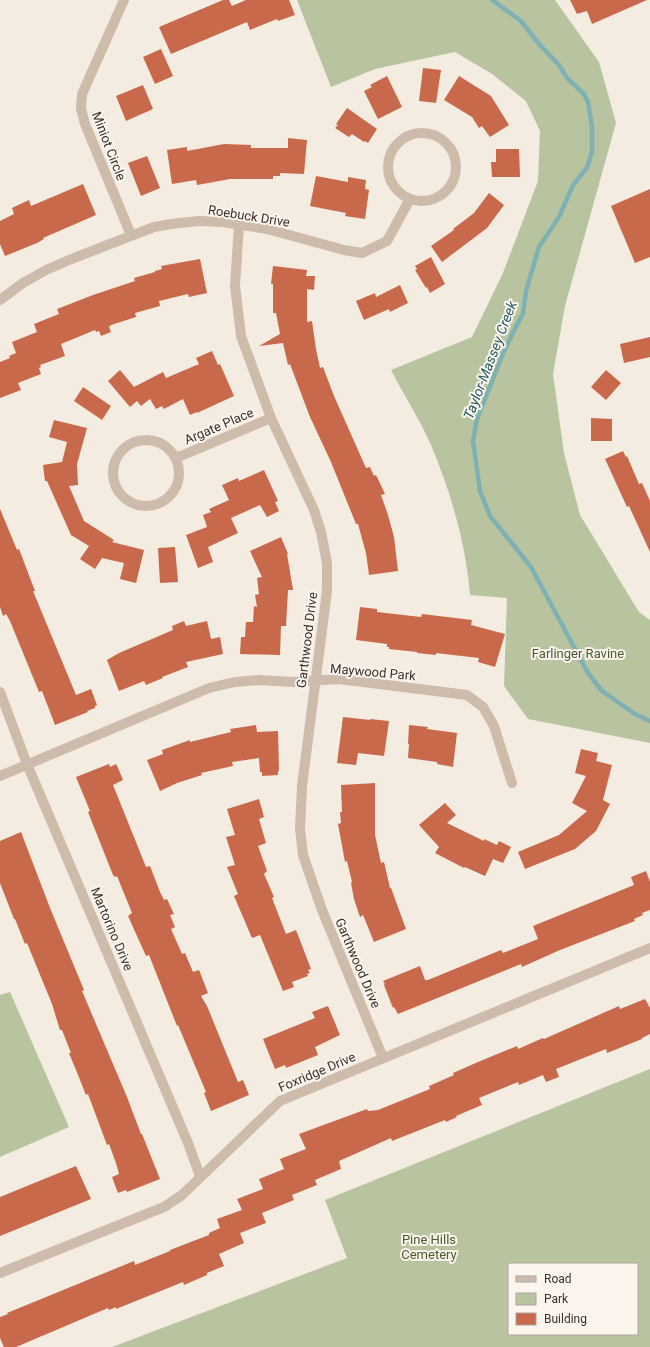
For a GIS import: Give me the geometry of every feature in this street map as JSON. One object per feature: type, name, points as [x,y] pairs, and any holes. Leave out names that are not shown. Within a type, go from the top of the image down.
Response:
[{"type":"street","name":"Miniot Circle","points":[[124,0],[82,94],[81,109],[85,124],[131,235]]},
{"type":"street","points":[[426,133],[436,136],[446,142],[453,152],[456,163],[456,175],[451,186],[443,194],[433,200],[421,201],[410,199],[400,194],[393,186],[389,176],[388,165],[390,154],[396,145],[404,138],[415,134],[426,133]]},
{"type":"street","name":"Roebuck Drive","points":[[0,300],[23,283],[46,270],[131,235],[154,227],[178,223],[200,221],[223,222],[267,229],[344,250],[362,253],[387,241],[410,199]]},
{"type":"street","name":"Garthwood Drive","points":[[239,225],[235,286],[241,336],[272,418],[314,510],[328,562],[327,591],[302,786],[300,829],[303,855],[322,910],[383,1058]]},
{"type":"street","name":"Argate Place","points":[[176,458],[272,418]]},
{"type":"street","name":"Argate Place","points":[[149,441],[160,444],[169,450],[176,458],[179,469],[179,479],[175,489],[168,498],[160,503],[149,506],[129,502],[116,486],[113,474],[115,464],[120,454],[128,446],[138,442],[149,441]]},
{"type":"street","name":"Maywood Park","points":[[0,776],[209,688],[235,682],[259,680],[292,682],[339,679],[467,695],[483,707],[494,726],[512,783]]},
{"type":"street","name":"Martorino Drive","points":[[0,692],[27,764],[185,1136],[200,1176]]},
{"type":"street","name":"Foxridge Drive","points":[[0,1273],[164,1207],[182,1195],[200,1176],[280,1101],[650,948]]},
{"type":"green space","name":"Farlinger Ravine","points":[[297,0],[555,0],[599,62],[616,123],[565,306],[553,374],[564,453],[580,515],[639,612],[650,620],[650,743],[528,719],[504,686],[507,598],[470,595],[461,538],[445,482],[427,436],[391,370],[472,337],[503,273],[538,181],[540,131],[526,101],[492,74],[455,52],[375,69],[331,87]]},
{"type":"green space","points":[[10,992],[69,1127],[0,1157],[0,995]]},
{"type":"green space","name":"Pine Hills Cemetery","points":[[650,1069],[650,1347],[112,1347],[347,1258],[325,1200]]},
{"type":"building","points":[[223,0],[229,0],[232,6],[246,0],[289,0],[295,15],[278,21],[277,19],[250,30],[247,22],[171,54],[159,27]]},
{"type":"building","points":[[570,0],[647,0],[592,24],[587,11],[577,14]]},
{"type":"building","points":[[161,49],[173,76],[155,84],[143,57]]},
{"type":"building","points":[[423,68],[441,70],[436,103],[419,101]]},
{"type":"building","points":[[387,76],[402,107],[378,119],[364,91],[372,87],[370,85]]},
{"type":"building","points":[[459,76],[491,96],[509,125],[490,137],[482,126],[479,128],[472,117],[444,100]]},
{"type":"building","points":[[143,85],[153,109],[126,121],[116,96]]},
{"type":"building","points":[[347,108],[377,129],[368,143],[352,134],[349,137],[335,128],[338,125],[336,124]]},
{"type":"building","points":[[288,138],[307,140],[304,174],[280,173],[280,176],[273,176],[273,179],[230,179],[197,185],[196,180],[172,184],[167,150],[187,147],[187,151],[224,144],[251,145],[251,148],[288,148]]},
{"type":"building","points":[[496,149],[519,149],[520,177],[492,177],[491,162],[496,162]]},
{"type":"building","points":[[147,156],[160,188],[141,196],[128,163]]},
{"type":"building","points":[[316,176],[348,182],[348,177],[366,180],[365,189],[369,190],[365,219],[345,216],[346,213],[310,206]]},
{"type":"building","points":[[83,184],[96,215],[43,238],[44,239],[37,243],[5,256],[0,244],[0,221],[14,214],[12,208],[29,200],[31,206]]},
{"type":"building","points":[[650,189],[650,257],[635,263],[611,206]]},
{"type":"building","points":[[489,193],[504,205],[487,228],[442,262],[431,246],[454,230],[453,229],[474,213]]},
{"type":"building","points":[[431,257],[445,284],[430,293],[415,270],[417,269],[415,266]]},
{"type":"building","points":[[200,259],[207,293],[189,297],[188,294],[159,301],[160,306],[135,313],[136,317],[111,325],[109,327],[111,332],[101,336],[99,331],[96,332],[95,330],[61,344],[65,356],[40,365],[41,367],[39,368],[41,374],[18,383],[21,390],[0,398],[0,362],[10,358],[9,356],[16,353],[12,342],[37,332],[34,324],[59,314],[57,309],[135,281],[134,278],[162,269],[161,266]]},
{"type":"building","points":[[273,266],[307,270],[306,276],[315,276],[314,290],[307,289],[307,322],[312,321],[320,368],[323,367],[334,396],[366,468],[370,467],[374,476],[376,475],[385,494],[381,495],[394,537],[398,571],[369,575],[366,553],[358,524],[356,524],[331,462],[310,417],[290,364],[288,365],[283,343],[259,346],[280,334],[276,313],[273,313],[273,284],[271,284]]},
{"type":"building","points":[[400,285],[408,303],[390,312],[389,309],[364,320],[356,301],[375,293],[376,297]]},
{"type":"building","points":[[650,337],[650,357],[624,363],[620,344]]},
{"type":"building","points":[[212,351],[218,365],[220,364],[234,396],[197,413],[190,415],[183,399],[164,409],[162,406],[156,409],[150,399],[141,406],[137,401],[130,407],[108,381],[120,370],[134,387],[163,372],[166,378],[199,364],[196,358]]},
{"type":"building","points":[[606,370],[621,383],[606,400],[591,387]]},
{"type":"building","points":[[83,387],[111,406],[102,420],[74,401]]},
{"type":"building","points":[[591,418],[612,419],[612,441],[591,441]]},
{"type":"building","points":[[54,420],[87,428],[77,464],[78,485],[69,486],[84,521],[114,540],[112,542],[144,550],[136,583],[120,579],[124,563],[102,558],[95,569],[80,559],[89,546],[71,535],[47,481],[45,481],[43,465],[62,462],[67,442],[49,437]]},
{"type":"building","points":[[623,451],[626,457],[627,456],[639,484],[642,483],[650,501],[650,552],[605,459]]},
{"type":"building","points":[[264,470],[278,501],[275,502],[279,511],[267,517],[260,505],[231,518],[238,533],[208,547],[213,562],[198,568],[186,535],[207,527],[203,515],[211,512],[209,509],[229,500],[222,485],[238,478],[239,481]]},
{"type":"building","points":[[0,509],[17,550],[19,549],[35,591],[33,591],[76,695],[91,689],[97,705],[95,708],[87,711],[88,712],[55,725],[42,691],[39,692],[10,621],[6,614],[3,616],[0,607]]},
{"type":"building","points":[[281,537],[288,554],[293,590],[288,590],[286,626],[281,626],[280,655],[240,654],[241,637],[245,637],[246,622],[253,622],[254,606],[257,607],[255,595],[259,594],[257,578],[262,577],[250,551]]},
{"type":"building","points":[[175,547],[178,582],[160,583],[158,548]]},
{"type":"building","points":[[360,607],[377,609],[377,612],[421,617],[422,614],[472,620],[471,625],[505,634],[495,667],[478,662],[479,658],[436,653],[436,655],[389,649],[387,644],[356,640]]},
{"type":"building","points":[[184,621],[186,626],[207,621],[211,639],[220,637],[223,654],[186,662],[188,667],[162,677],[163,678],[146,685],[144,681],[119,691],[107,660],[119,653],[173,630],[172,626]]},
{"type":"building","points":[[343,717],[389,721],[384,756],[358,753],[356,765],[337,763]]},
{"type":"building","points":[[256,725],[257,732],[278,731],[278,775],[262,776],[262,772],[260,772],[259,758],[232,762],[233,766],[201,773],[202,775],[177,783],[160,791],[147,760],[163,754],[162,750],[190,740],[190,742],[231,732],[230,729]]},
{"type":"building","points":[[409,725],[457,733],[453,767],[437,764],[437,762],[408,758]]},
{"type":"building","points":[[581,749],[598,753],[596,761],[612,765],[603,800],[610,804],[596,831],[575,849],[525,869],[518,852],[559,835],[587,811],[572,803],[586,776],[575,773]]},
{"type":"building","points":[[109,764],[110,767],[116,764],[123,780],[113,785],[146,867],[150,866],[164,900],[167,899],[174,914],[170,915],[175,927],[171,929],[182,954],[185,953],[193,972],[199,970],[208,993],[201,996],[207,1006],[238,1082],[243,1080],[249,1095],[211,1111],[204,1093],[206,1092],[178,1025],[177,1026],[149,955],[146,956],[128,916],[132,913],[117,876],[115,877],[113,875],[76,777]]},
{"type":"building","points":[[375,783],[375,835],[381,863],[384,862],[390,888],[406,929],[374,942],[363,915],[360,917],[354,899],[352,882],[347,861],[345,862],[338,824],[341,823],[340,812],[342,812],[341,785]]},
{"type":"building","points":[[259,799],[264,817],[259,819],[266,843],[258,846],[267,871],[264,874],[274,897],[272,898],[286,934],[296,930],[311,969],[308,970],[310,973],[307,974],[308,976],[292,982],[294,987],[283,991],[260,935],[252,938],[234,896],[238,894],[227,867],[235,865],[226,837],[235,835],[227,809]]},
{"type":"building","points":[[445,803],[456,815],[447,823],[484,841],[484,839],[497,845],[499,841],[511,847],[503,863],[493,859],[485,876],[465,867],[464,868],[435,853],[439,847],[419,825]]},
{"type":"building","points":[[21,832],[50,908],[84,990],[82,991],[160,1179],[127,1192],[126,1190],[118,1193],[112,1177],[119,1174],[109,1144],[107,1145],[88,1094],[86,1095],[69,1053],[71,1053],[62,1030],[60,1030],[52,1004],[27,943],[25,944],[14,919],[0,883],[0,841]]},
{"type":"building","points":[[646,871],[650,882],[650,910],[642,913],[643,915],[634,919],[635,921],[560,950],[522,967],[521,964],[398,1014],[394,1007],[393,1008],[383,981],[420,966],[425,980],[428,980],[501,950],[503,953],[538,939],[533,926],[634,885],[631,877]]},
{"type":"building","points":[[645,999],[650,1008],[650,1034],[642,1039],[607,1053],[606,1049],[556,1069],[559,1077],[546,1082],[543,1075],[519,1085],[518,1082],[479,1098],[482,1105],[446,1122],[445,1120],[392,1141],[391,1138],[339,1161],[341,1169],[315,1180],[317,1185],[292,1195],[294,1200],[262,1213],[266,1223],[240,1233],[244,1243],[219,1254],[224,1266],[184,1285],[183,1282],[116,1309],[116,1307],[109,1310],[108,1308],[16,1347],[4,1347],[0,1338],[0,1317],[8,1314],[7,1313],[134,1261],[135,1265],[209,1235],[209,1233],[220,1228],[217,1219],[242,1210],[237,1199],[263,1189],[259,1179],[284,1169],[280,1159],[306,1149],[299,1134],[367,1109],[368,1111],[378,1110],[430,1089],[429,1086],[478,1062],[517,1046],[518,1049],[543,1038],[544,1039],[619,1006],[620,1009]]},
{"type":"building","points":[[328,1006],[340,1035],[315,1047],[318,1055],[286,1068],[285,1065],[275,1069],[263,1039],[315,1018],[312,1012]]},
{"type":"building","points":[[76,1166],[91,1199],[0,1236],[0,1197]]},
{"type":"waterway","name":"Taylor-Massey Creek","points":[[492,0],[521,21],[539,44],[559,65],[567,78],[584,94],[588,102],[592,127],[592,151],[587,168],[573,185],[559,217],[539,247],[526,291],[523,313],[504,351],[477,419],[473,441],[480,491],[490,516],[531,567],[588,673],[602,691],[635,714],[650,721]]}]
